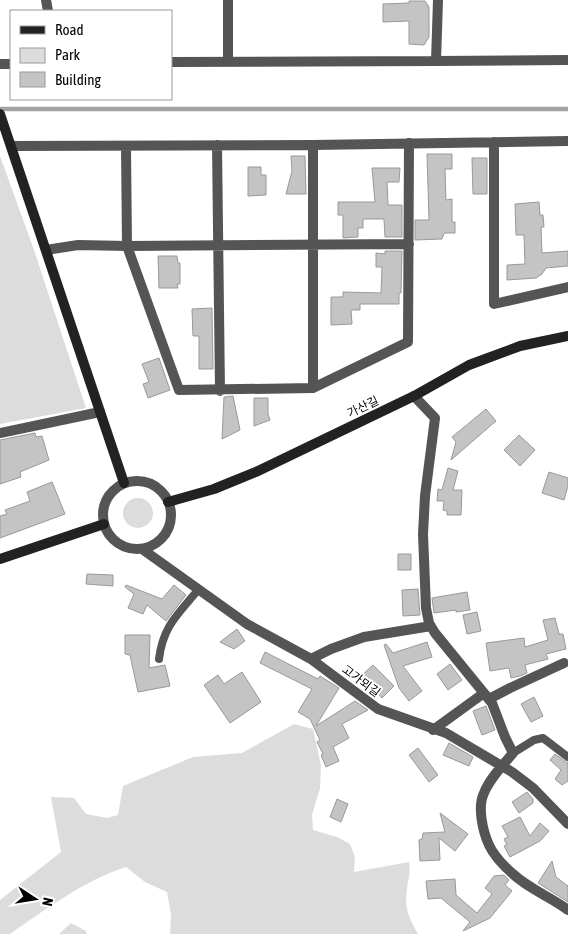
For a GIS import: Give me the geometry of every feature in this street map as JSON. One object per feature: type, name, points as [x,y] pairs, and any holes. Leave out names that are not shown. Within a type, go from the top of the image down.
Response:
[{"type":"street","points":[[228,0],[228,62]]},
{"type":"street","points":[[436,61],[438,0]]},
{"type":"street","points":[[172,62],[568,60]]},
{"type":"street","points":[[0,114],[124,483]]},
{"type":"street","points":[[494,142],[494,304],[568,287]]},
{"type":"street","points":[[11,146],[126,147],[568,142]]},
{"type":"street","points":[[126,147],[127,246],[179,390],[220,391],[314,388],[408,342],[408,143]]},
{"type":"street","points":[[216,145],[220,391]]},
{"type":"street","points":[[313,145],[314,388]]},
{"type":"street","points":[[46,250],[78,245],[409,244]]},
{"type":"street","name":"가산길","points":[[168,502],[214,489],[258,470],[414,396],[469,365],[520,346],[568,336]]},
{"type":"street","points":[[414,396],[435,418],[425,496],[423,534],[426,608],[431,626],[492,703],[513,753],[501,766],[484,792],[482,800],[484,832],[489,846],[514,875],[568,910]]},
{"type":"street","points":[[0,433],[100,412]]},
{"type":"street","points":[[145,481],[163,493],[168,502],[171,512],[167,532],[152,546],[132,549],[122,546],[114,541],[104,524],[104,504],[115,488],[124,483],[145,481]]},
{"type":"street","points":[[0,559],[104,524]]},
{"type":"street","name":"고가뫼길","points":[[142,549],[247,624],[311,659],[378,709],[446,733],[512,772],[533,788],[568,824]]},
{"type":"street","points":[[311,659],[331,649],[364,637],[431,626]]},
{"type":"street","points":[[433,730],[487,696],[564,663]]},
{"type":"lane","points":[[159,659],[163,637],[169,626],[198,590]]},
{"type":"lane","points":[[513,753],[534,740],[543,738],[568,757]]},
{"type":"green space","points":[[0,156],[34,250],[86,408],[0,424]]},
{"type":"green space","points":[[138,498],[149,502],[153,513],[149,524],[138,528],[127,524],[123,513],[127,502]]},
{"type":"green space","points":[[294,724],[313,729],[321,765],[320,788],[312,815],[313,830],[337,837],[350,844],[355,857],[354,872],[409,862],[407,907],[418,934],[170,934],[171,915],[167,892],[145,882],[126,867],[80,888],[10,934],[0,934],[0,900],[61,852],[51,797],[74,798],[86,814],[107,818],[118,815],[123,786],[193,757],[242,753]]},
{"type":"green space","points":[[71,923],[86,931],[87,934],[59,934]]},
{"type":"building","points":[[409,1],[425,1],[429,7],[429,37],[424,45],[409,44],[409,21],[383,22],[383,4],[409,3]]},
{"type":"building","points":[[427,154],[452,154],[452,169],[445,169],[446,200],[452,199],[452,222],[455,222],[455,233],[444,233],[442,239],[415,240],[415,220],[429,220]]},
{"type":"building","points":[[291,156],[305,156],[306,194],[286,194],[292,171]]},
{"type":"building","points":[[472,158],[487,158],[487,194],[473,194]]},
{"type":"building","points":[[248,167],[261,167],[261,175],[266,175],[266,195],[248,196]]},
{"type":"building","points":[[372,168],[400,168],[399,182],[387,182],[388,205],[402,205],[402,237],[385,237],[384,219],[363,219],[363,228],[358,228],[358,237],[343,238],[343,215],[338,215],[338,202],[375,202]]},
{"type":"building","points":[[539,202],[540,215],[543,215],[544,227],[541,227],[542,253],[568,251],[568,266],[546,268],[536,278],[507,280],[507,265],[525,264],[524,235],[516,235],[515,204]]},
{"type":"building","points":[[385,251],[402,251],[399,304],[360,304],[360,310],[351,310],[352,324],[331,325],[331,297],[343,297],[343,292],[381,293],[382,267],[376,267],[376,253],[385,254]]},
{"type":"building","points":[[158,256],[177,256],[178,263],[180,263],[180,284],[177,284],[178,288],[159,288]]},
{"type":"building","points":[[212,308],[213,369],[199,369],[199,336],[193,336],[192,309]]},
{"type":"building","points":[[159,358],[170,390],[148,398],[143,384],[149,382],[142,364]]},
{"type":"building","points":[[233,396],[240,430],[222,439],[224,397]]},
{"type":"building","points":[[254,398],[268,398],[270,420],[254,426]]},
{"type":"building","points":[[486,409],[496,421],[451,460],[456,442],[452,437]]},
{"type":"building","points":[[35,433],[36,437],[42,436],[49,460],[20,472],[21,477],[0,484],[0,440]]},
{"type":"building","points":[[519,435],[535,450],[520,466],[504,450]]},
{"type":"building","points":[[448,468],[458,471],[453,490],[462,490],[461,515],[447,515],[447,511],[443,510],[444,501],[437,501],[438,489],[442,490]]},
{"type":"building","points":[[549,472],[568,478],[564,500],[542,493]]},
{"type":"building","points":[[52,482],[65,514],[0,538],[0,516],[7,514],[5,510],[30,501],[27,492]]},
{"type":"building","points":[[398,554],[411,554],[411,570],[398,570]]},
{"type":"building","points":[[87,574],[113,575],[113,586],[86,584]]},
{"type":"building","points":[[126,585],[162,599],[174,585],[186,595],[166,621],[147,605],[143,614],[128,608],[134,594],[125,587]]},
{"type":"building","points":[[418,589],[420,615],[403,616],[402,590]]},
{"type":"building","points":[[467,592],[470,610],[434,613],[432,598]]},
{"type":"building","points":[[477,612],[481,631],[467,634],[463,615]]},
{"type":"building","points":[[555,618],[559,634],[563,634],[566,649],[546,654],[548,659],[525,665],[527,673],[520,676],[511,678],[509,668],[490,671],[486,643],[524,638],[525,647],[548,640],[543,620]]},
{"type":"building","points":[[237,629],[245,641],[234,649],[220,642]]},
{"type":"building","points":[[125,635],[150,635],[149,668],[165,665],[170,686],[138,692],[130,655],[125,654]]},
{"type":"building","points":[[427,642],[432,657],[403,666],[422,691],[409,701],[399,688],[384,645],[386,644],[393,653]]},
{"type":"building","points":[[265,652],[318,679],[320,676],[339,688],[316,726],[355,701],[368,710],[342,724],[349,738],[333,747],[339,761],[326,767],[321,755],[323,754],[317,742],[320,740],[310,719],[298,712],[312,689],[260,663]]},
{"type":"building","points":[[450,664],[462,680],[448,690],[437,674]]},
{"type":"building","points":[[373,665],[394,686],[382,698],[361,676]]},
{"type":"building","points":[[242,672],[261,702],[230,723],[204,685],[218,675],[224,684]]},
{"type":"building","points":[[534,697],[543,716],[531,722],[521,704]]},
{"type":"building","points":[[486,706],[495,730],[482,735],[473,711]]},
{"type":"building","points":[[449,743],[473,757],[469,766],[443,755]]},
{"type":"building","points":[[418,748],[438,775],[429,782],[409,755]]},
{"type":"building","points":[[555,754],[568,763],[568,781],[562,785],[555,779],[561,770],[550,760]]},
{"type":"building","points":[[527,792],[533,799],[533,803],[519,813],[512,802]]},
{"type":"building","points":[[337,799],[348,804],[341,822],[330,817]]},
{"type":"building","points":[[440,813],[468,834],[455,851],[439,838],[440,860],[420,861],[419,840],[422,839],[423,833],[445,832]]},
{"type":"building","points":[[520,817],[530,836],[540,823],[549,831],[540,841],[510,857],[504,846],[507,845],[504,839],[508,837],[502,826]]},
{"type":"building","points":[[552,861],[556,877],[568,886],[568,902],[538,883]]},
{"type":"building","points":[[504,875],[509,880],[505,885],[512,891],[490,918],[463,931],[470,922],[441,898],[428,899],[426,881],[455,879],[456,895],[477,913],[492,894],[485,888],[494,876]]},
{"type":"waterway","points":[[0,109],[568,109]]}]
